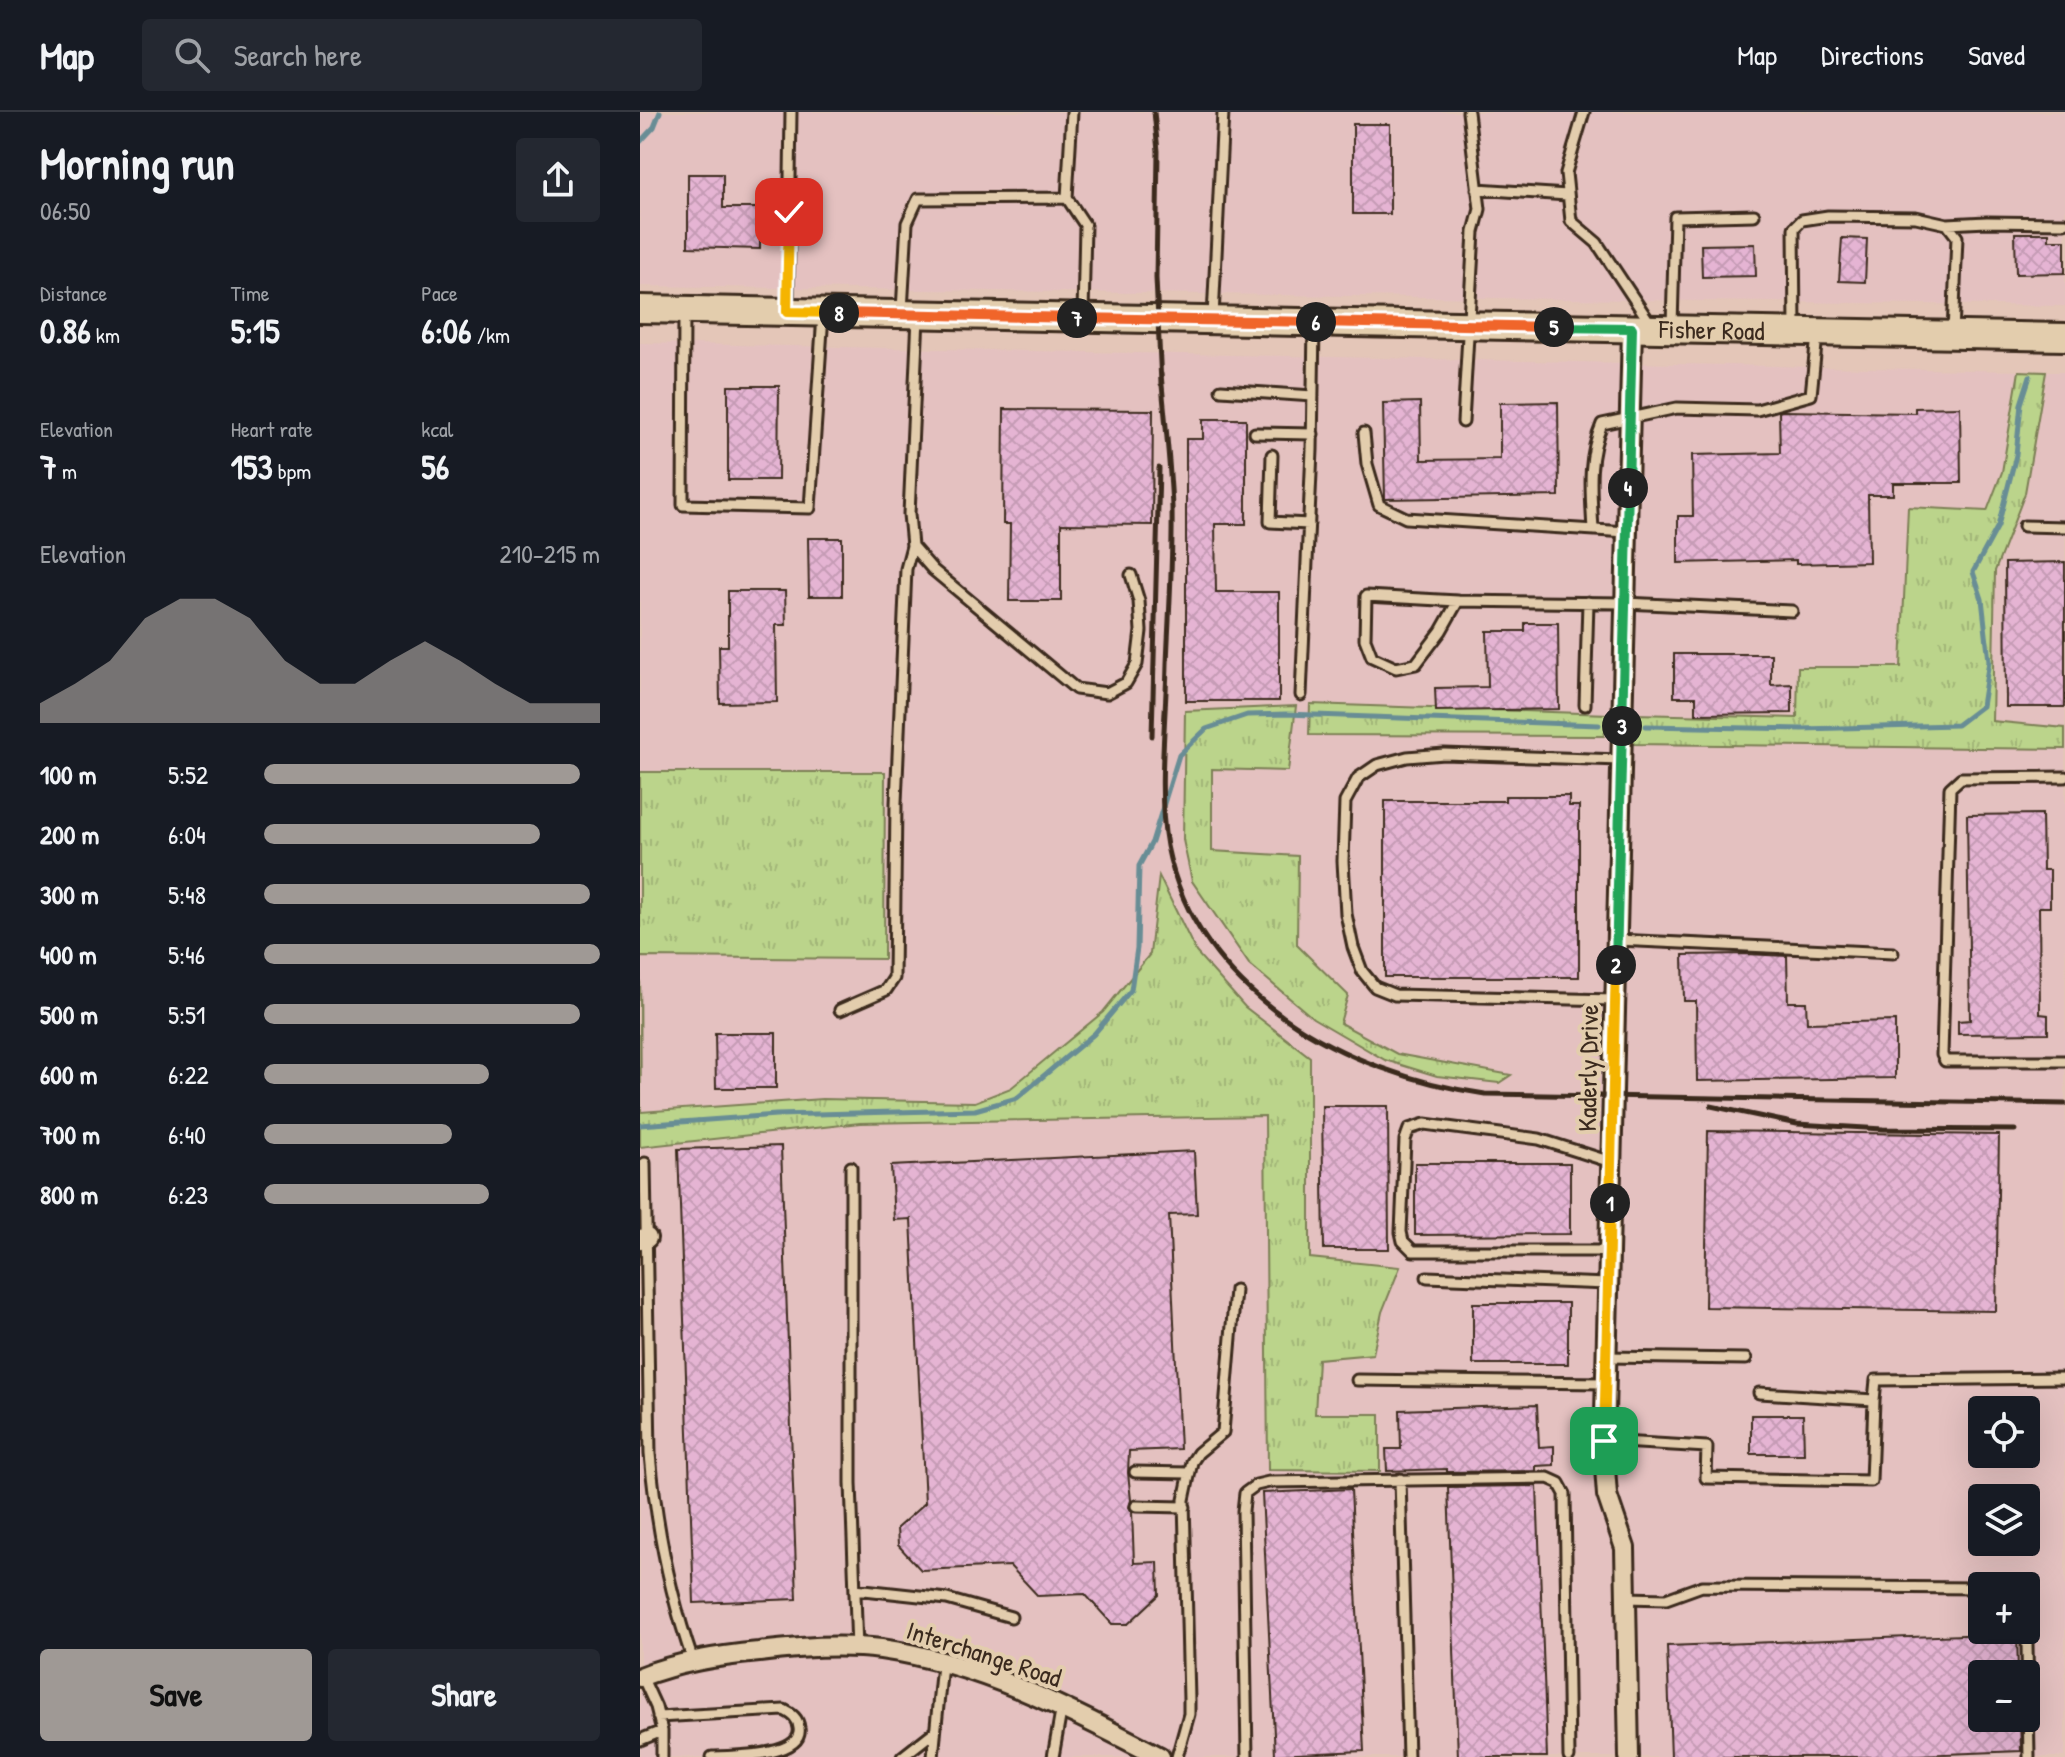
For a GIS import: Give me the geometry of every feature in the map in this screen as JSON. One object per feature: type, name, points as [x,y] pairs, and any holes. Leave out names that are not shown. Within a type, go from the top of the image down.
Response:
[{"type":"main road","name":"Fisher Road","points":[[640,309],[2065,337]]},
{"type":"street","name":"Kaderly Drive","points":[[1629,1757],[1625,1548],[1607,1495],[1604,1441],[1630,418],[1653,329]]},
{"type":"street","name":"Interchange Road","points":[[641,1675],[707,1657],[796,1648],[881,1649],[1006,1683],[1062,1706],[1160,1757]]},
{"type":"lane","points":[[787,312],[791,112]]},
{"type":"lane","points":[[1072,112],[1067,198],[1085,225],[1082,318]]},
{"type":"lane","points":[[1213,320],[1223,112]]},
{"type":"lane","points":[[1463,422],[1474,232],[1480,209],[1468,112]]},
{"type":"lane","points":[[1584,112],[1566,173],[1571,221],[1597,243],[1653,329]]},
{"type":"lane","points":[[1477,189],[1567,195]]},
{"type":"lane","points":[[840,1010],[886,990],[894,978],[896,803],[906,569],[912,546],[909,514],[907,223],[918,199],[1067,198]]},
{"type":"lane","points":[[1653,329],[1675,217],[1754,215]]},
{"type":"lane","points":[[1593,530],[1593,446],[1602,424],[1677,408],[1757,410],[1811,395],[1794,228],[1802,220],[1828,216],[1916,217],[1947,224],[2065,223]]},
{"type":"lane","points":[[1947,224],[1957,237],[1953,334]]},
{"type":"lane","points":[[684,310],[683,505],[810,508],[823,312]]},
{"type":"lane","points":[[1301,695],[1313,434],[1314,322]]},
{"type":"lane","points":[[1221,390],[1313,396]]},
{"type":"lane","points":[[1255,433],[1313,434]]},
{"type":"lane","points":[[1364,433],[1367,464],[1379,505],[1406,518],[1627,532]]},
{"type":"lane","points":[[1272,455],[1270,522],[1309,524]]},
{"type":"lane","points":[[2024,526],[2065,527]]},
{"type":"lane","points":[[912,546],[933,570],[1076,689],[1107,693],[1126,683],[1137,664],[1141,631],[1139,601],[1131,575]]},
{"type":"lane","points":[[1458,601],[1441,631],[1416,664],[1396,668],[1372,657],[1365,639],[1366,596],[1792,611]]},
{"type":"lane","points":[[1585,705],[1588,602]]},
{"type":"lane","points":[[1615,1000],[1395,995],[1375,987],[1362,971],[1346,914],[1345,802],[1358,778],[1377,765],[1407,757],[1444,754],[1621,760]]},
{"type":"lane","points":[[2065,777],[1961,778],[1950,788],[1942,1055],[1945,1061],[2065,1061]]},
{"type":"lane","points":[[1617,940],[1893,953]]},
{"type":"lane","points":[[1609,1251],[1413,1251],[1403,1241],[1401,1232],[1405,1140],[1409,1129],[1425,1124],[1539,1139],[1611,1162]]},
{"type":"lane","points":[[645,1163],[644,1238],[654,1499],[681,1626],[693,1661]]},
{"type":"lane","points":[[851,1167],[851,1483],[857,1649]]},
{"type":"lane","points":[[1427,1277],[1608,1284]]},
{"type":"lane","points":[[1177,1757],[1189,1714],[1185,1507],[1189,1473],[1198,1453],[1223,1432],[1235,1290]]},
{"type":"lane","points":[[1606,1357],[1746,1359]]},
{"type":"lane","points":[[1604,1441],[1707,1447],[1706,1478],[1871,1481],[1876,1380],[2065,1378]]},
{"type":"lane","points":[[1357,1380],[1605,1383]]},
{"type":"lane","points":[[1759,1393],[1874,1400]]},
{"type":"lane","points":[[1135,1472],[1189,1473]]},
{"type":"lane","points":[[1247,1757],[1245,1493],[1256,1485],[1269,1482],[1548,1478],[1559,1483],[1565,1494],[1569,1757]]},
{"type":"lane","points":[[1400,1479],[1408,1757]]},
{"type":"lane","points":[[1136,1506],[1185,1507]]},
{"type":"lane","points":[[1626,1598],[1666,1599],[1702,1586],[1968,1588]]},
{"type":"lane","points":[[855,1589],[947,1599],[1011,1617]]},
{"type":"lane","points":[[2027,1644],[2029,1757]]},
{"type":"lane","points":[[933,1757],[942,1664]]},
{"type":"lane","points":[[641,1675],[662,1731],[662,1757]]},
{"type":"lane","points":[[1053,1757],[1062,1706]]},
{"type":"lane","points":[[658,1717],[784,1710],[793,1715],[799,1725],[800,1735],[795,1744],[781,1752],[712,1757]]},
{"type":"lane","points":[[640,1740],[662,1731]]},
{"type":"lane","points":[[902,1757],[934,1732]]},
{"type":"shaded area","points":[[640,112],[2065,112],[2065,306],[640,286]]},
{"type":"shaded area","points":[[640,343],[2019,371],[2002,472],[1987,511],[1908,507],[1901,667],[1798,667],[1797,718],[1635,714],[1633,744],[2065,749],[2065,1757],[640,1757],[640,1147],[860,1123],[1266,1116],[1269,1470],[1380,1470],[1315,1414],[1318,1359],[1373,1354],[1382,1312],[1400,1267],[1310,1258],[1310,1058],[1245,1007],[1196,952],[1160,877],[1150,954],[1103,1012],[1011,1088],[975,1102],[822,1099],[640,1112],[640,956],[884,959],[885,772],[640,772]]},
{"type":"shaded area","points":[[2046,372],[2065,372],[2065,728],[1992,722],[1995,571],[2025,493]]},
{"type":"green space","points":[[2019,371],[2046,372],[2025,493],[1995,571],[1992,721],[2065,728],[2065,749],[1633,744],[1635,714],[1797,718],[1798,667],[1901,667],[1908,507],[1987,511],[2002,472]]},
{"type":"green space","points":[[1310,704],[1609,714],[1604,736],[1309,735]]},
{"type":"green space","points":[[1296,706],[1288,771],[1212,769],[1212,851],[1298,856],[1297,945],[1348,995],[1340,1023],[1397,1054],[1511,1075],[1499,1083],[1437,1076],[1385,1060],[1313,1018],[1249,964],[1192,881],[1183,840],[1185,711]]},
{"type":"green space","points":[[640,772],[885,772],[884,959],[640,957]]},
{"type":"green space","points":[[1159,876],[1196,952],[1245,1007],[1310,1057],[1310,1258],[1400,1267],[1382,1312],[1373,1354],[1318,1359],[1315,1414],[1380,1414],[1380,1471],[1268,1470],[1265,1116],[860,1123],[640,1147],[640,957],[641,1112],[822,1099],[975,1102],[1011,1088],[1103,1012],[1150,954]]},
{"type":"building","points":[[1353,124],[1390,124],[1390,214],[1353,214]]},
{"type":"building","points":[[688,174],[723,174],[723,208],[760,208],[760,249],[688,247]]},
{"type":"building","points":[[2015,233],[2049,233],[2049,240],[2065,240],[2065,273],[2016,274]]},
{"type":"building","points":[[1842,238],[1867,239],[1865,282],[1839,281]]},
{"type":"building","points":[[1755,244],[1756,276],[1702,277],[1701,245]]},
{"type":"building","points":[[728,386],[779,386],[778,480],[728,480]]},
{"type":"building","points":[[1420,402],[1421,460],[1500,459],[1500,403],[1558,402],[1559,496],[1385,499],[1383,403]]},
{"type":"building","points":[[1960,407],[1961,483],[1893,483],[1893,495],[1868,495],[1869,562],[1678,563],[1678,516],[1693,516],[1692,455],[1780,453],[1779,412],[1782,411],[1915,413],[1915,408]]},
{"type":"building","points":[[1004,409],[1153,410],[1152,525],[1061,524],[1061,601],[1009,601],[1010,524],[1003,524]]},
{"type":"building","points":[[1203,419],[1246,419],[1246,524],[1215,524],[1216,592],[1279,592],[1279,701],[1186,701],[1186,439],[1203,439]]},
{"type":"building","points":[[808,538],[842,538],[842,596],[809,596]]},
{"type":"building","points":[[2065,562],[2065,707],[2006,707],[2005,563]]},
{"type":"building","points":[[728,591],[785,591],[786,625],[776,625],[777,702],[720,703],[719,646],[728,646]]},
{"type":"building","points":[[1525,623],[1558,623],[1559,709],[1436,711],[1435,688],[1488,687],[1487,631],[1525,631]]},
{"type":"building","points":[[1674,654],[1771,654],[1771,685],[1792,684],[1792,713],[1696,714],[1696,697],[1674,697]]},
{"type":"building","points":[[1505,796],[1569,796],[1569,806],[1579,806],[1579,977],[1385,977],[1385,801],[1505,801]]},
{"type":"building","points":[[2042,814],[2043,870],[2050,870],[2050,907],[2039,907],[2040,1014],[2048,1015],[2048,1033],[1958,1034],[1958,1021],[1970,1020],[1967,815]]},
{"type":"building","points":[[1683,955],[1787,956],[1788,1002],[1806,1002],[1807,1023],[1895,1021],[1895,1078],[1697,1081],[1696,1001],[1684,1001]]},
{"type":"building","points":[[715,1033],[776,1033],[776,1088],[716,1088]]},
{"type":"building","points":[[1322,1106],[1388,1106],[1389,1249],[1324,1249]]},
{"type":"building","points":[[1708,1131],[1999,1135],[1996,1311],[1705,1307]]},
{"type":"building","points":[[781,1146],[797,1599],[694,1603],[678,1149]]},
{"type":"building","points":[[1194,1151],[1197,1214],[1169,1215],[1180,1449],[1129,1451],[1129,1507],[1132,1512],[1134,1563],[1158,1562],[1159,1595],[1128,1624],[1112,1624],[1085,1594],[1038,1596],[1010,1566],[921,1570],[898,1545],[897,1528],[925,1503],[911,1219],[894,1220],[891,1166]]},
{"type":"building","points":[[1415,1163],[1570,1163],[1570,1234],[1415,1235]]},
{"type":"building","points":[[1473,1303],[1568,1303],[1568,1364],[1473,1364]]},
{"type":"building","points":[[1537,1405],[1539,1447],[1554,1446],[1554,1465],[1536,1466],[1536,1471],[1387,1471],[1386,1449],[1401,1449],[1400,1410]]},
{"type":"building","points":[[1751,1415],[1803,1415],[1804,1454],[1751,1454]]},
{"type":"building","points":[[1537,1486],[1547,1757],[1458,1757],[1448,1487]]},
{"type":"building","points":[[1351,1489],[1364,1751],[1275,1755],[1262,1493]]},
{"type":"building","points":[[1968,1635],[1968,1644],[2017,1644],[2018,1660],[1968,1660],[1968,1732],[2020,1732],[2021,1751],[1869,1757],[1671,1757],[1667,1646]]},
{"type":"waterway","points":[[640,142],[654,127],[660,112]]},
{"type":"waterway","points":[[1646,726],[1802,729],[1957,725],[1982,706],[1989,661],[1982,599],[1973,572],[1998,526],[2016,455],[2021,404],[2030,376]]},
{"type":"waterway","points":[[640,1125],[776,1115],[975,1110],[1017,1098],[1094,1034],[1131,990],[1137,948],[1139,866],[1152,842],[1179,755],[1206,729],[1247,715],[1286,714],[1599,725]]},
{"type":"railway","points":[[1154,112],[1158,151],[1156,278],[1161,384]]},
{"type":"railway","points":[[1161,374],[1172,507],[1162,779],[1164,825],[1167,846],[1184,899],[1210,945],[1244,985],[1286,1018],[1332,1046],[1381,1068],[1433,1084],[1485,1094],[2065,1104]]},
{"type":"railway","points":[[1152,736],[1159,468]]},
{"type":"railway","points":[[1711,1106],[1797,1124],[1883,1129],[2015,1130]]},
{"type":"route","points":[[789,212],[787,312],[1632,328],[1604,1441]]}]
